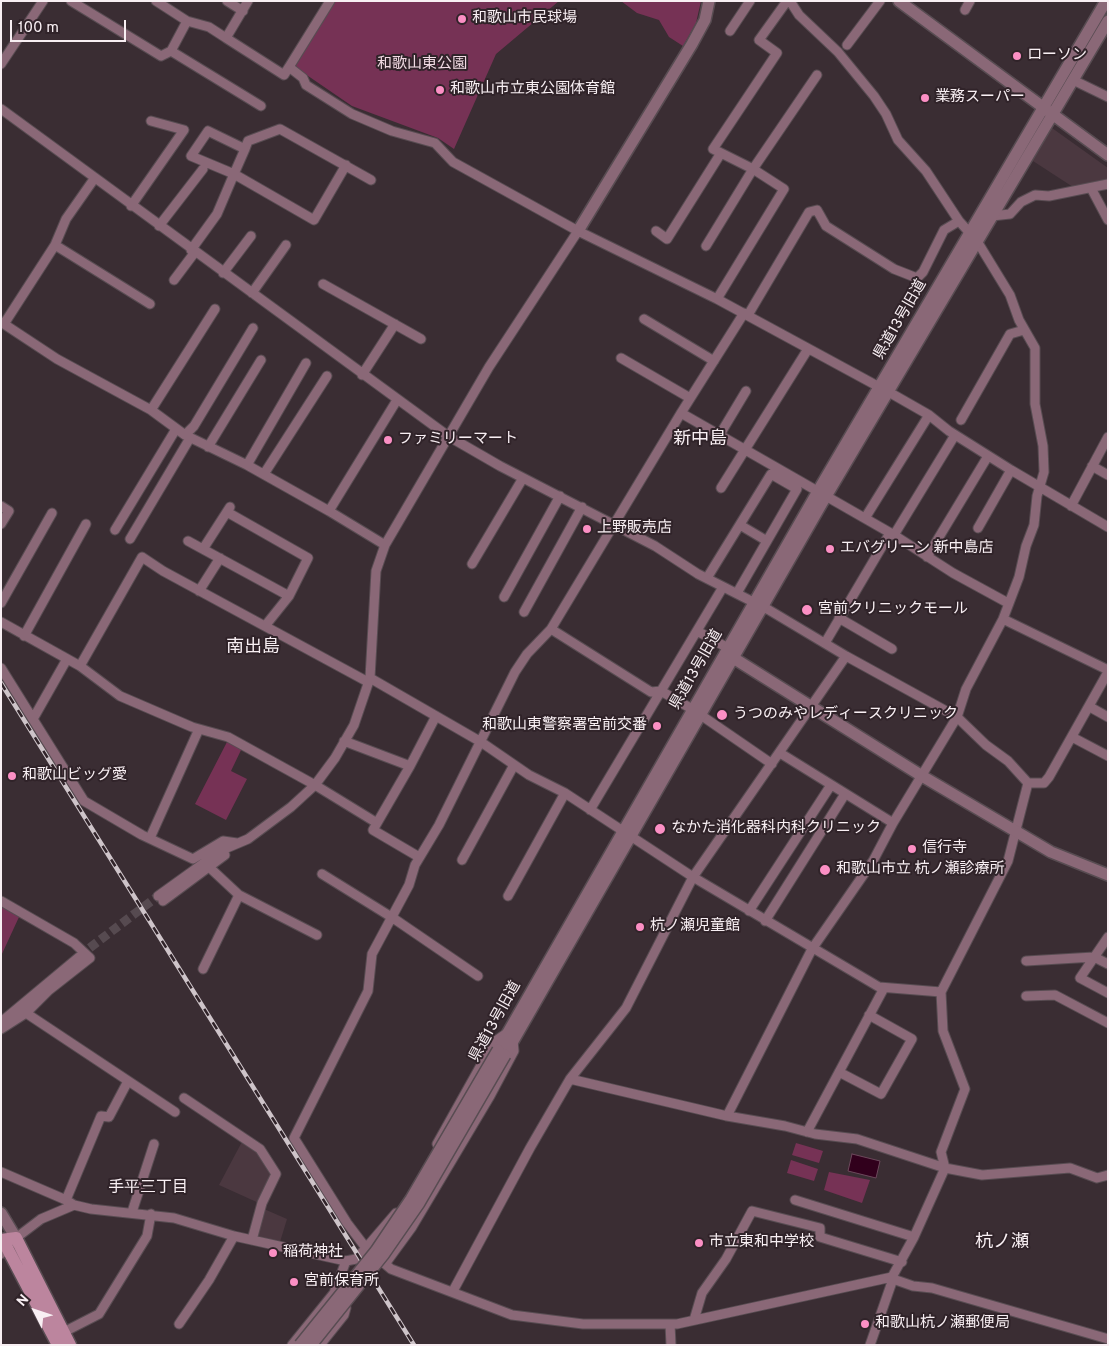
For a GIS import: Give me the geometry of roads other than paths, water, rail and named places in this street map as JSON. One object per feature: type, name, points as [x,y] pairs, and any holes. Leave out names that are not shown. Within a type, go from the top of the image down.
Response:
[{"type":"main road","points":[[5,1243],[59,1338],[70,1345]]},
{"type":"street","points":[[71,1],[161,56],[171,51],[187,21]]},
{"type":"street","points":[[156,1],[187,21],[209,26],[284,75],[330,1]]},
{"type":"street","points":[[227,1],[243,11]]},
{"type":"street","points":[[226,38],[248,1]]},
{"type":"street","points":[[237,842],[209,867],[161,899],[222,850],[237,842],[248,839],[292,807],[315,785],[344,742],[354,724],[369,680],[376,571],[385,545],[489,367],[578,231],[692,44],[705,20],[709,1]]},
{"type":"street","points":[[730,31],[750,1]]},
{"type":"street","points":[[717,299],[784,189],[753,169],[713,149],[777,53],[759,40],[789,1],[799,16],[838,52],[874,96],[886,114],[898,140],[926,171],[958,221],[970,231],[1010,294],[1024,330],[1035,348],[1035,404],[1044,454],[1044,472],[1041,487],[1019,577],[1003,619],[966,689],[957,717],[893,823],[874,861],[812,949],[727,1116]]},
{"type":"street","points":[[847,45],[880,1]]},
{"type":"street","points":[[899,1],[1108,155]]},
{"type":"street","points":[[965,10],[970,1]]},
{"type":"street","name":"県道13号旧道","points":[[300,1345],[376,1251],[411,1199],[511,1036],[728,653],[884,389],[992,216],[1106,1]]},
{"type":"street","points":[[1,64],[41,2]]},
{"type":"street","name":"県道13号旧道","points":[[884,389],[970,231],[1048,111],[1073,80],[1108,21]]},
{"type":"street","points":[[171,51],[261,106]]},
{"type":"street","points":[[289,68],[302,78],[306,84],[352,114],[392,131],[435,143],[453,162],[578,231],[717,299],[884,389],[929,415],[955,435],[988,456],[1108,527]]},
{"type":"street","points":[[706,246],[753,169],[817,75]]},
{"type":"street","points":[[1073,80],[1108,97]]},
{"type":"street","points":[[1,109],[94,179],[448,436],[654,546],[707,578],[758,604],[846,656],[957,717],[986,745],[1008,761],[1028,783],[1044,783],[1090,707],[1108,671],[1003,619]]},
{"type":"street","points":[[131,206],[184,130],[151,121]]},
{"type":"street","points":[[174,280],[217,214],[248,141],[280,128],[371,180]]},
{"type":"street","points":[[244,149],[208,131],[192,156],[234,174],[314,220],[346,166]]},
{"type":"street","points":[[656,231],[667,239],[721,153]]},
{"type":"street","points":[[159,226],[203,169]]},
{"type":"street","points":[[94,179],[66,219],[55,245],[3,323],[57,359],[151,410],[187,437],[264,474],[385,545]]},
{"type":"street","points":[[992,216],[1010,214],[1021,202],[1035,195],[1048,196],[1108,184]]},
{"type":"street","points":[[1091,188],[1108,220]]},
{"type":"street","points":[[958,221],[944,230],[923,272],[917,278],[894,269],[826,226],[817,210],[809,212],[746,314],[680,413],[551,629],[527,654],[515,672],[439,825],[419,857],[409,885],[393,918],[372,954],[368,991],[294,1138],[347,1223],[366,1248],[391,1269],[416,1280],[453,1291],[512,1314],[583,1324],[670,1324],[892,1278],[913,1286],[932,1288],[1108,1339]]},
{"type":"street","points":[[223,273],[250,236]]},
{"type":"street","points":[[55,245],[150,304]]},
{"type":"street","points":[[252,294],[286,245]]},
{"type":"street","points":[[323,284],[421,339]]},
{"type":"street","points":[[151,410],[215,309]]},
{"type":"street","points":[[644,320],[714,360]]},
{"type":"street","points":[[362,375],[395,324]]},
{"type":"street","points":[[130,539],[187,437],[253,328]]},
{"type":"street","points":[[962,420],[1010,334],[1024,330]]},
{"type":"street","points":[[721,488],[808,349]]},
{"type":"street","points":[[621,358],[690,398]]},
{"type":"street","points":[[208,447],[261,360]]},
{"type":"street","points":[[247,465],[306,363]]},
{"type":"street","points":[[264,474],[327,376]]},
{"type":"street","points":[[719,436],[746,392]]},
{"type":"street","points":[[329,511],[397,400]]},
{"type":"street","points":[[680,413],[865,518],[927,557],[1008,603]]},
{"type":"street","points":[[865,518],[929,415]]},
{"type":"street","points":[[115,530],[176,429]]},
{"type":"street","points":[[825,643],[955,435]]},
{"type":"street","points":[[1070,506],[1108,437]]},
{"type":"street","points":[[927,557],[988,456]]},
{"type":"street","points":[[1092,466],[1108,475]]},
{"type":"street","points":[[978,528],[1011,470]]},
{"type":"street","points":[[707,578],[771,474],[797,489],[737,593]]},
{"type":"street","points":[[472,564],[524,478]]},
{"type":"street","points":[[504,597],[560,496]]},
{"type":"street","points":[[1,506],[9,511],[1,524]]},
{"type":"street","points":[[524,612],[582,507]]},
{"type":"street","points":[[203,549],[229,509],[308,558],[289,596],[265,626]]},
{"type":"street","points":[[1,604],[52,513]]},
{"type":"street","points":[[24,636],[86,524]]},
{"type":"street","points":[[740,525],[767,541]]},
{"type":"street","points":[[188,541],[289,596]]},
{"type":"street","points":[[80,666],[142,557],[199,591],[369,680],[481,742],[514,765],[565,793],[626,835],[749,912],[879,988],[941,992]]},
{"type":"street","points":[[199,591],[220,558]]},
{"type":"street","points":[[590,810],[723,586]]},
{"type":"street","points":[[840,618],[892,649]]},
{"type":"street","points":[[3,627],[80,666],[120,696],[199,729],[228,738],[315,785],[377,823]]},
{"type":"street","points":[[551,629],[651,692],[661,691],[696,712],[772,764]]},
{"type":"street","points":[[697,631],[810,708],[922,776],[1051,852],[1108,875]]},
{"type":"street","points":[[453,1291],[530,1148],[570,1079],[626,1008],[693,877],[846,656]]},
{"type":"street","points":[[33,719],[67,659]]},
{"type":"street","points":[[1,668],[84,800],[150,838],[193,859],[223,842],[237,842]]},
{"type":"street","points":[[1090,707],[1108,717]]},
{"type":"street","points":[[419,857],[373,830],[436,716]]},
{"type":"street","points":[[150,838],[199,729]]},
{"type":"street","points":[[1072,737],[1108,756]]},
{"type":"street","points":[[344,742],[410,766]]},
{"type":"street","points":[[780,753],[893,823]]},
{"type":"street","points":[[462,860],[514,765]]},
{"type":"street","points":[[870,1345],[892,1278],[902,1262],[945,1168],[941,1152],[965,1089],[943,1031],[941,992],[1008,861],[1028,783]]},
{"type":"street","points":[[749,912],[831,785]]},
{"type":"street","points":[[508,896],[565,793]]},
{"type":"street","points":[[765,921],[845,794]]},
{"type":"street","points":[[796,838],[812,847]]},
{"type":"street","points":[[209,867],[239,895],[316,935]]},
{"type":"street","points":[[322,874],[393,918],[478,976]]},
{"type":"street","points":[[203,969],[239,895]]},
{"type":"street","points":[[1,901],[74,943],[90,958],[48,991],[26,1012],[1,1028]]},
{"type":"street","points":[[1108,937],[1080,978],[1108,993]]},
{"type":"street","points":[[1,1022],[79,956]]},
{"type":"street","points":[[1026,961],[1094,957],[1108,964]]},
{"type":"street","points":[[807,1132],[884,988]]},
{"type":"street","points":[[1026,996],[1055,995],[1108,1023]]},
{"type":"street","points":[[26,1012],[175,1112]]},
{"type":"street","points":[[839,1072],[881,1094],[912,1039],[869,1015]]},
{"type":"street","points":[[1,1172],[70,1202],[91,1209],[174,1218],[234,1236],[346,1261],[356,1259],[392,1219],[414,1185],[494,1042],[511,1036],[514,1051],[490,1096],[431,1196],[385,1264]]},
{"type":"street","name":"県道13号旧道","points":[[311,1345],[383,1255],[419,1203],[501,1052]]},
{"type":"street","points":[[570,1079],[727,1116],[785,1126],[807,1132],[856,1139],[945,1168],[982,1175],[1070,1168],[1097,1178],[1108,1175]]},
{"type":"street","points":[[1,1214],[5,1243],[70,1202],[101,1116],[109,1116],[128,1081]]},
{"type":"street","points":[[184,1098],[260,1149],[276,1174],[262,1203],[252,1240]]},
{"type":"street","points":[[132,1212],[154,1144]]},
{"type":"street","points":[[795,1200],[914,1237]]},
{"type":"street","points":[[694,1320],[702,1293],[726,1259],[752,1211],[820,1228],[820,1238],[902,1262]]},
{"type":"street","points":[[59,1338],[99,1314],[147,1236],[151,1214]]},
{"type":"street","points":[[179,1324],[234,1236]]},
{"type":"street","points":[[292,1345],[334,1293],[346,1261]]},
{"type":"street","points":[[320,1345],[344,1315],[346,1308],[344,1302],[334,1293]]},
{"type":"street","points":[[670,1324],[671,1345]]},
{"type":"tunnel","points":[[79,956],[158,896]]},
{"type":"railway","points":[[1,683],[414,1345]]},
{"type":"place","name":"和歌山市民球場","points":[[462,19]]},
{"type":"place","name":"ローソン","points":[[1017,56]]},
{"type":"place","name":"和歌山市立東公園体育館","points":[[440,90]]},
{"type":"place","name":"業務スーパー","points":[[925,98]]},
{"type":"place","name":"ファミリーマート","points":[[388,440]]},
{"type":"place","name":"上野販売店","points":[[587,529]]},
{"type":"place","name":"エバグリーン 新中島店","points":[[830,549]]},
{"type":"place","name":"宮前クリニックモール","points":[[807,610]]},
{"type":"place","name":"うつのみやレディースクリニック","points":[[722,715]]},
{"type":"place","name":"和歌山東警察署宮前交番","points":[[657,726]]},
{"type":"place","name":"和歌山ビッグ愛","points":[[12,776]]},
{"type":"place","name":"なかた消化器科内科クリニック","points":[[660,829]]},
{"type":"place","name":"信行寺","points":[[912,849]]},
{"type":"place","name":"和歌山市立 杭ノ瀬診療所","points":[[825,870]]},
{"type":"place","name":"杭ノ瀬児童館","points":[[640,927]]},
{"type":"place","name":"市立東和中学校","points":[[699,1243]]},
{"type":"place","name":"稲荷神社","points":[[273,1253]]},
{"type":"place","name":"宮前保育所","points":[[294,1282]]},
{"type":"place","name":"和歌山杭ノ瀬郵便局","points":[[865,1324]]},
{"type":"district","name":"新中島","points":[[700,440]]},
{"type":"district","name":"南出島","points":[[253,648]]},
{"type":"district","name":"手平三丁目","points":[[148,1189]]},
{"type":"district","name":"杭ノ瀬","points":[[1002,1243]]},
{"type":"park label","name":"和歌山東公園","points":[[422,65]]}]
